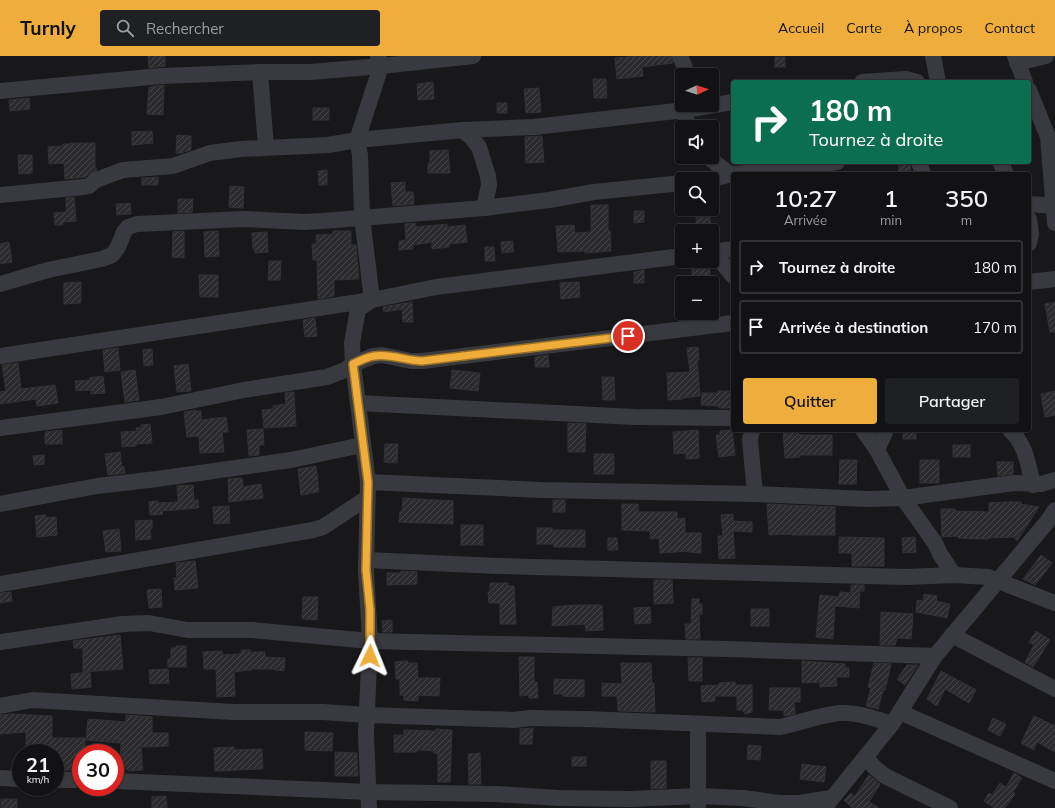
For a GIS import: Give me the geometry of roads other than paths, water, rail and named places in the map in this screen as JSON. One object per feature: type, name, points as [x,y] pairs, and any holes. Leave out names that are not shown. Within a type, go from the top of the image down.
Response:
[{"type":"street","points":[[0,91],[161,76],[260,72],[311,72],[379,61],[473,56]]},
{"type":"street","points":[[680,56],[685,68]]},
{"type":"street","points":[[933,56],[938,80]]},
{"type":"street","points":[[1025,80],[1016,59],[1046,56]]},
{"type":"street","points":[[372,300],[362,217],[360,156],[357,140],[379,61]]},
{"type":"street","points":[[260,72],[266,147]]},
{"type":"street","points":[[891,80],[910,80]]},
{"type":"street","points":[[1031,94],[1052,136],[1055,223]]},
{"type":"street","points":[[719,104],[731,102]]},
{"type":"street","points":[[0,195],[84,187],[89,186],[96,180],[123,170],[173,166],[210,153],[241,149],[328,145],[357,140],[463,130],[534,127],[675,109]]},
{"type":"street","points":[[463,130],[479,147],[488,176],[489,185],[484,208]]},
{"type":"street","points":[[718,164],[731,173]]},
{"type":"street","points":[[740,172],[765,166],[794,169],[825,164]]},
{"type":"street","points":[[719,177],[731,174]]},
{"type":"street","points":[[0,284],[48,270],[102,259],[112,255],[118,248],[124,232],[128,228],[137,224],[244,219],[323,222],[362,217],[484,208],[549,200],[594,192],[675,184]]},
{"type":"street","points":[[1031,204],[1054,206]]},
{"type":"street","points":[[719,251],[731,250]]},
{"type":"street","points":[[0,343],[6,355],[372,300],[436,287],[675,257]]},
{"type":"street","points":[[719,260],[731,274]]},
{"type":"street","points":[[1031,282],[1055,279]]},
{"type":"street","points":[[369,800],[366,734],[370,641],[367,560],[368,482],[362,445],[352,343],[358,309],[372,300]]},
{"type":"street","points":[[0,428],[162,407],[244,390],[327,377],[373,356],[387,356],[411,361],[422,361],[731,323]]},
{"type":"street","points":[[358,403],[634,417],[731,418]]},
{"type":"street","points":[[752,432],[750,440],[754,494]]},
{"type":"street","points":[[864,432],[877,450],[903,498],[935,543],[940,554],[954,575]]},
{"type":"street","points":[[877,450],[885,432]]},
{"type":"street","points":[[1012,432],[1021,442],[1033,484]]},
{"type":"street","points":[[0,504],[97,486],[291,460],[362,445]]},
{"type":"street","points":[[368,482],[542,490],[754,494],[861,499],[903,498],[1014,483],[1041,484],[1055,480]]},
{"type":"street","points":[[0,584],[313,530],[323,527],[367,498]]},
{"type":"street","points":[[124,782],[369,800],[496,794],[559,798],[699,802],[743,798],[779,803],[828,803],[896,718],[935,656],[997,581],[1052,519]]},
{"type":"street","points":[[367,560],[497,566],[899,576],[954,575],[988,578],[1055,603]]},
{"type":"street","points":[[0,642],[117,624],[149,623],[188,630],[252,630],[370,641],[728,649],[935,656]]},
{"type":"street","points":[[952,635],[1055,689]]},
{"type":"street","points":[[0,706],[32,700],[233,712],[323,712],[514,720],[530,718],[586,719],[780,727],[805,720],[842,713],[896,718],[1055,781]]},
{"type":"street","points":[[698,724],[699,802]]},
{"type":"street","points":[[866,757],[874,767],[885,776],[950,808]]},
{"type":"street","points":[[0,778],[12,779]]}]
